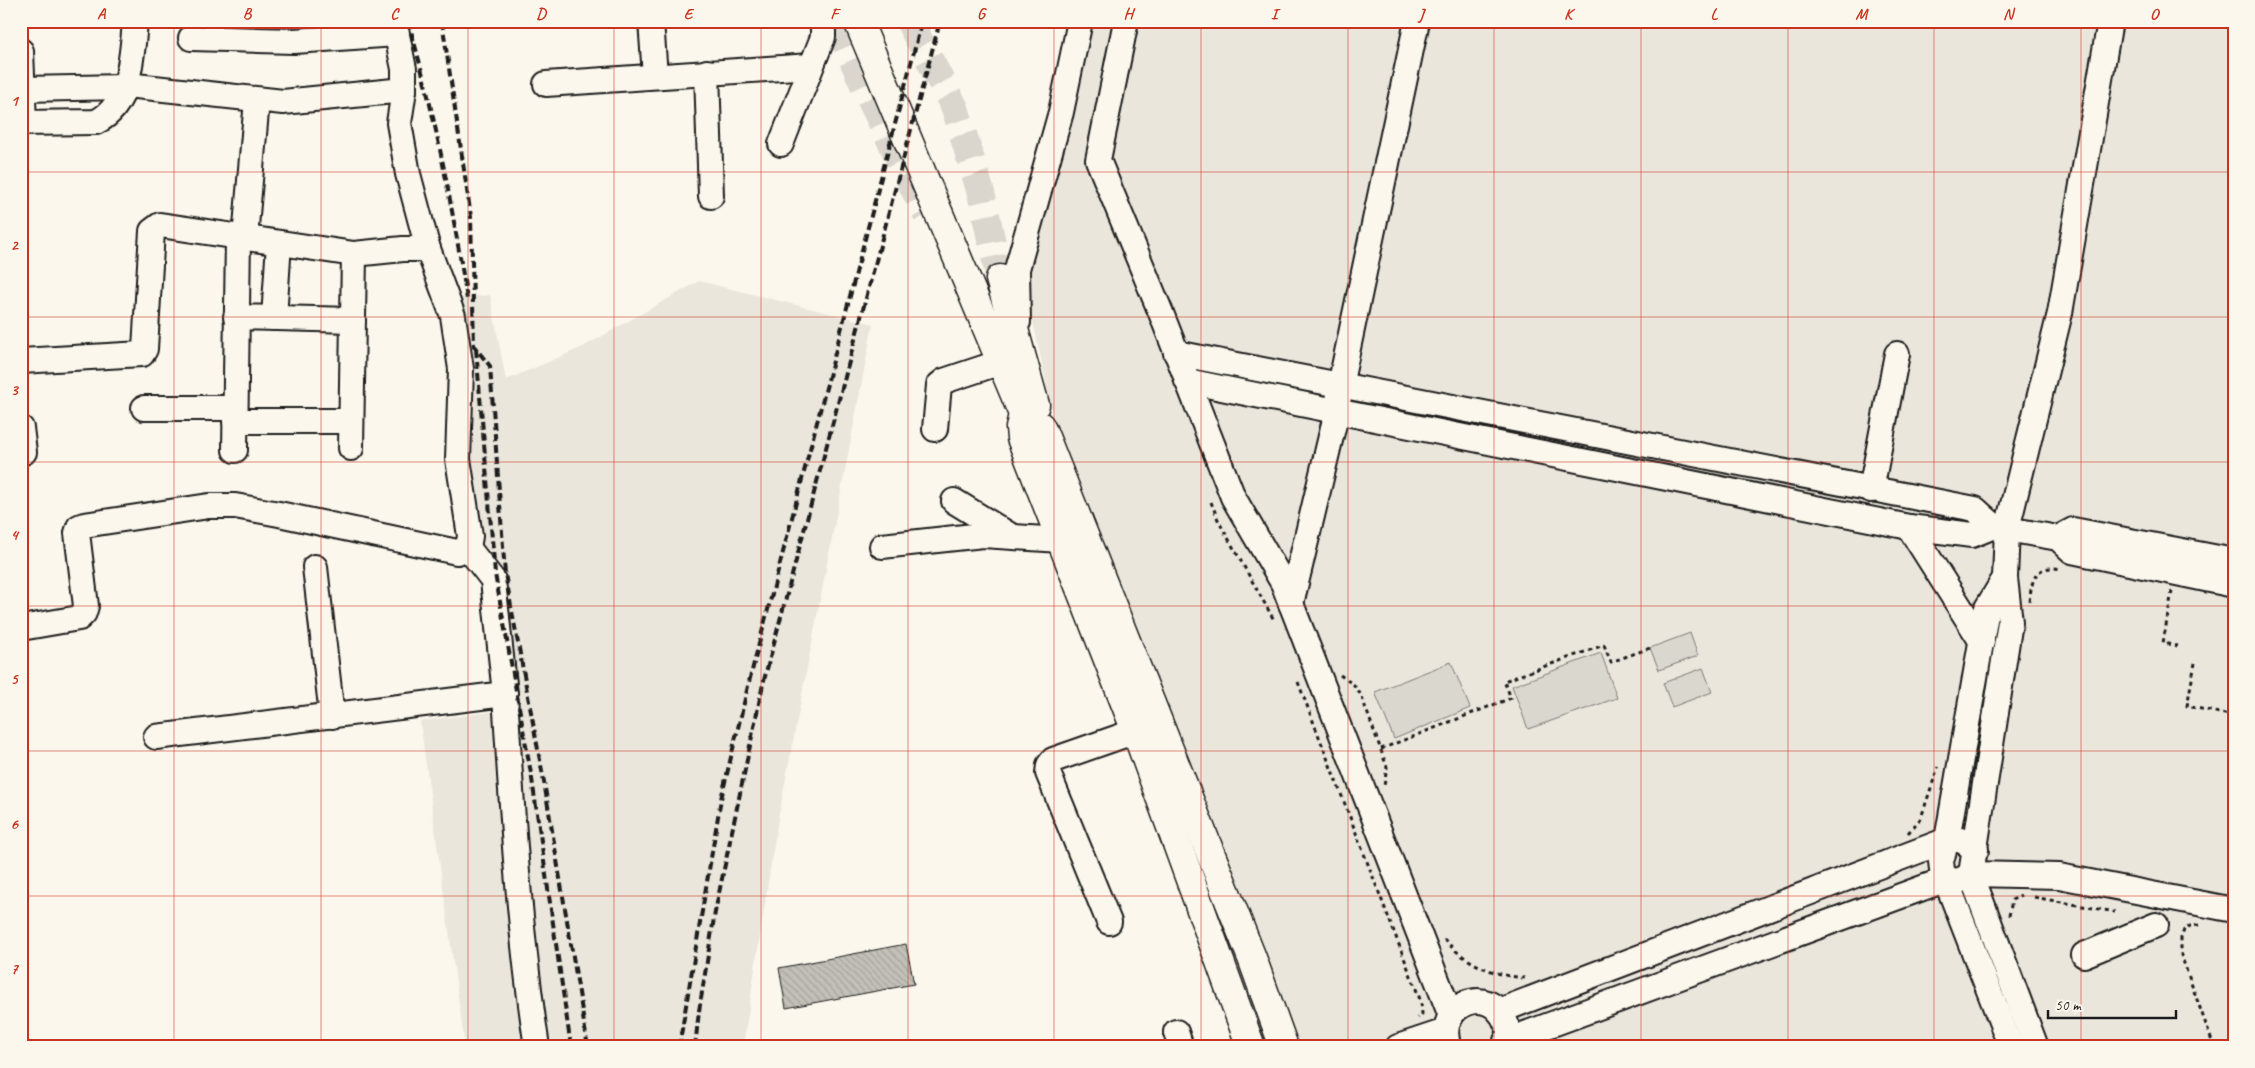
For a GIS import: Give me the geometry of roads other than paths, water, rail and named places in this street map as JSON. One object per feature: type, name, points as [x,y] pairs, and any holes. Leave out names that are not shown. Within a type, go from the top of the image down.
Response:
[{"type":"main road","points":[[858,21],[1252,958],[1284,1047]]},
{"type":"main road","points":[[999,360],[1000,279]]},
{"type":"main road","points":[[1027,425],[1061,540],[1136,731],[1251,1047]]},
{"type":"street","points":[[21,51],[23,123],[96,122],[109,113],[126,86],[135,21]]},
{"type":"street","points":[[651,21],[655,76]]},
{"type":"street","points":[[781,144],[810,66],[823,37],[823,21]]},
{"type":"street","points":[[935,429],[939,385],[944,381],[999,360],[1017,269],[1060,112],[1080,21]]},
{"type":"street","points":[[1126,21],[1098,160],[1233,496],[1244,520],[1274,567],[1291,604],[1449,1031]]},
{"type":"street","points":[[1291,604],[1337,411],[1340,386],[1417,21]]},
{"type":"street","points":[[2036,1047],[1971,874],[2010,622],[2001,528],[2060,314],[2110,21]]},
{"type":"street","points":[[191,38],[294,42],[396,28],[404,69],[404,90],[398,123],[408,174],[428,249],[453,316],[461,369],[458,459],[470,536],[468,548],[492,580],[505,694],[522,927],[537,1047]]},
{"type":"street","points":[[546,84],[810,66]]},
{"type":"street","points":[[707,72],[711,196]]},
{"type":"street","points":[[23,89],[126,86],[257,100],[297,102],[404,90]]},
{"type":"street","points":[[235,450],[236,317],[242,238],[257,100]]},
{"type":"street","points":[[21,361],[142,354],[145,349],[152,231],[160,225],[354,254],[428,249]]},
{"type":"street","points":[[274,318],[279,243]]},
{"type":"street","points":[[351,448],[354,254]]},
{"type":"street","points":[[236,317],[353,320]]},
{"type":"street","points":[[1176,353],[1975,509],[2001,528]]},
{"type":"street","points":[[1872,490],[1897,354]]},
{"type":"street","points":[[1187,381],[1909,527],[1972,535],[2001,528],[2058,538],[2072,551],[2228,584],[2234,606]]},
{"type":"street","points":[[144,408],[351,421]]},
{"type":"street","points":[[21,428],[24,452]]},
{"type":"street","points":[[954,501],[1012,536]]},
{"type":"street","points":[[21,628],[79,618],[84,613],[86,606],[77,533],[78,528],[84,525],[208,506],[229,506],[279,514],[458,552],[468,548]]},
{"type":"street","points":[[1909,527],[1982,642]]},
{"type":"street","points":[[2058,538],[2073,530],[2234,561]]},
{"type":"street","points":[[882,546],[983,535],[1061,540]]},
{"type":"street","points":[[315,567],[332,716]]},
{"type":"street","points":[[2005,578],[1987,608],[1947,840],[1941,861],[2011,1047]]},
{"type":"street","points":[[156,737],[505,694]]},
{"type":"street","points":[[1109,922],[1048,773],[1049,766],[1053,760],[1136,731]]},
{"type":"street","points":[[1499,1011],[1947,840],[1961,840],[1976,850]]},
{"type":"street","points":[[1449,1031],[1455,1009],[1464,1003],[1485,1002],[1499,1011],[1506,1022],[1504,1044],[1947,879],[1959,881],[1971,874],[2059,876],[2234,910]]},
{"type":"street","points":[[2084,955],[2156,926]]},
{"type":"street","points":[[1222,969],[1252,958]]},
{"type":"street","points":[[1398,1047],[1449,1031]]},
{"type":"tunnel","points":[[836,21],[868,94],[927,215]]},
{"type":"tunnel","points":[[909,21],[955,108],[981,193],[1000,279]]},
{"type":"railway","points":[[408,21],[418,55],[442,159],[467,299]]},
{"type":"railway","points":[[442,21],[471,217],[474,346],[490,366],[505,574],[543,776],[588,1047]]},
{"type":"railway","points":[[679,1047],[721,799],[749,682],[922,21]]},
{"type":"railway","points":[[695,1047],[715,912],[763,684],[940,21]]},
{"type":"railway","points":[[476,349],[495,574],[532,779],[571,1047]]}]
